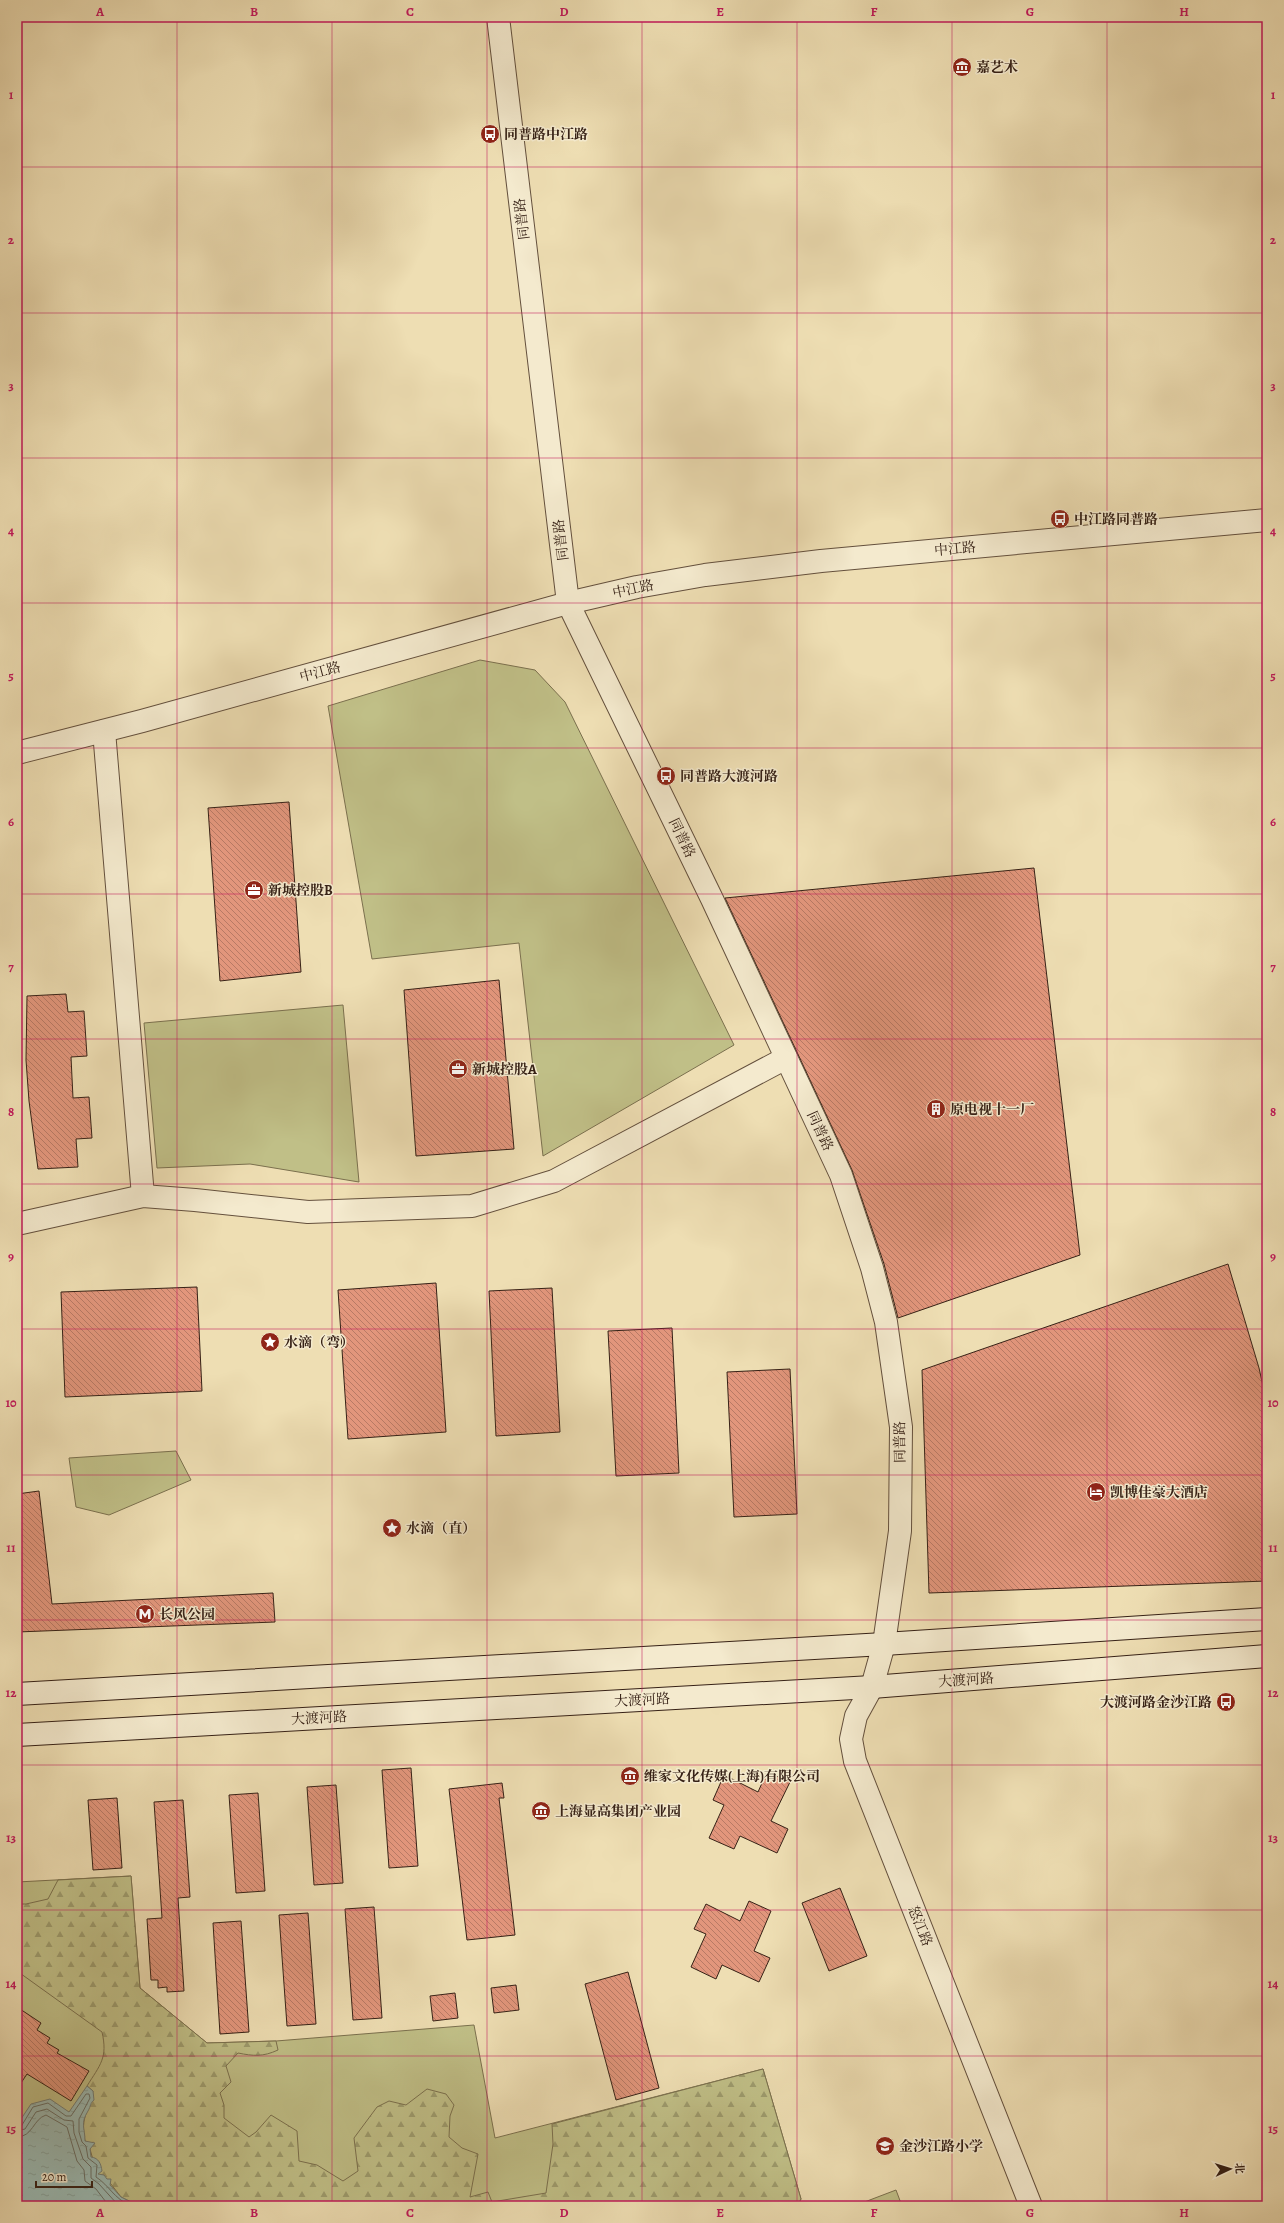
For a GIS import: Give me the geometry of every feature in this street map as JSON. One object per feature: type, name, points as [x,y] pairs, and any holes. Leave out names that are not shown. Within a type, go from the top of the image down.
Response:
[{"type":"street","name":"同普路","points":[[498,17],[568,603],[712,899],[841,1175],[872,1268],[886,1322],[893,1359],[901,1427],[900,1531],[884,1644]]},
{"type":"street","name":"中江路","points":[[17,753],[104,731],[568,603],[637,587],[706,575],[821,561],[1267,520]]},
{"type":"street","points":[[104,731],[143,1196]]},
{"type":"street","points":[[17,1224],[143,1196],[202,1200],[308,1212],[472,1206],[554,1181],[786,1058]]},
{"type":"street","points":[[17,1694],[884,1644],[1267,1620]]},
{"type":"street","name":"怒江路","points":[[884,1644],[872,1687],[856,1716],[851,1739],[855,1761],[1031,2206]]},
{"type":"street","name":"大渡河路","points":[[17,1735],[872,1687],[1267,1656]]},
{"type":"green space","points":[[480,660],[535,670],[565,702],[734,1045],[543,1156],[519,943],[372,959],[328,706]]},
{"type":"green space","points":[[343,1005],[359,1182],[250,1164],[157,1168],[144,1023]]},
{"type":"green space","points":[[176,1451],[191,1480],[109,1515],[76,1507],[69,1458]]},
{"type":"green space","points":[[131,1876],[140,1988],[207,2043],[276,2041],[474,2025],[495,2138],[763,2069],[801,2199],[797,2206],[17,2206],[17,1882]]},
{"type":"green space","points":[[131,1876],[140,1988],[207,2043],[276,2041],[278,2050],[268,2054],[258,2055],[238,2053],[226,2066],[231,2082],[220,2093],[224,2105],[224,2118],[249,2137],[256,2132],[271,2115],[297,2131],[299,2161],[317,2165],[343,2181],[358,2171],[354,2138],[377,2107],[389,2101],[406,2105],[427,2089],[446,2094],[454,2105],[450,2116],[449,2137],[462,2148],[478,2154],[470,2197],[488,2192],[492,2202],[546,2193],[553,2144],[552,2124],[763,2069],[801,2199],[797,2206],[139,2206],[121,2197],[107,2179],[97,2174],[88,2142],[85,2141],[83,2127],[93,2091],[87,2086],[102,2061],[104,2041],[102,2032],[17,1971],[17,1904],[26,1904],[48,1899],[58,1880]]},
{"type":"green space","points":[[896,2190],[902,2206],[854,2206]]},
{"type":"water","points":[[87,2086],[93,2091],[94,2100],[91,2103],[84,2119],[85,2141],[95,2143],[90,2149],[91,2157],[98,2160],[101,2166],[102,2171],[98,2174],[104,2175],[107,2179],[111,2179],[110,2185],[121,2197],[139,2206],[17,2206],[17,2125],[31,2104],[50,2099],[69,2112]]},
{"type":"building","name":"新城控股B","points":[[289,802],[301,972],[220,981],[208,808]]},
{"type":"building","name":"原电视十一厂","points":[[1034,868],[1080,1255],[898,1318],[884,1264],[852,1170],[725,898]]},
{"type":"building","name":"新城控股A","points":[[499,980],[514,1149],[416,1156],[404,990]]},
{"type":"building","points":[[66,994],[68,1012],[84,1011],[87,1056],[71,1057],[73,1098],[89,1097],[92,1138],[76,1139],[78,1167],[38,1169],[29,1101],[26,1060],[27,996]]},
{"type":"building","name":"凯博佳豪大酒店","points":[[1228,1264],[1259,1368],[1267,1404],[1267,1581],[929,1593],[922,1370]]},
{"type":"building","points":[[436,1283],[446,1432],[348,1439],[338,1290]]},
{"type":"building","points":[[197,1287],[202,1391],[65,1397],[61,1292]]},
{"type":"building","points":[[552,1288],[560,1432],[496,1436],[489,1291]]},
{"type":"building","points":[[672,1328],[679,1473],[616,1476],[608,1331]]},
{"type":"building","points":[[790,1369],[797,1514],[734,1517],[727,1372]]},
{"type":"building","name":"长风公园","points":[[39,1491],[52,1604],[273,1593],[275,1622],[17,1632],[17,1494]]},
{"type":"building","points":[[411,1768],[418,1866],[389,1868],[382,1770]]},
{"type":"building","points":[[767,1772],[790,1782],[771,1821],[788,1829],[777,1853],[740,1836],[734,1849],[709,1838],[724,1805],[713,1800],[724,1775],[758,1792]]},
{"type":"building","points":[[502,1783],[504,1798],[499,1798],[515,1935],[467,1940],[449,1789]]},
{"type":"building","points":[[336,1785],[343,1883],[314,1885],[307,1787]]},
{"type":"building","points":[[258,1793],[265,1891],[236,1893],[229,1795]]},
{"type":"building","points":[[117,1798],[122,1868],[93,1870],[88,1800]]},
{"type":"building","points":[[183,1800],[190,1897],[178,1898],[184,1991],[167,1992],[167,1987],[158,1988],[158,1980],[151,1980],[147,1919],[162,1918],[154,1802]]},
{"type":"building","points":[[840,1888],[867,1956],[829,1971],[802,1903]]},
{"type":"building","points":[[749,1901],[771,1911],[754,1951],[770,1958],[759,1982],[722,1965],[716,1979],[691,1967],[706,1934],[694,1929],[706,1904],[740,1921]]},
{"type":"building","points":[[374,1907],[382,2018],[353,2020],[345,1909]]},
{"type":"building","points":[[308,1913],[316,2024],[287,2026],[279,1915]]},
{"type":"building","points":[[241,1921],[249,2032],[220,2034],[213,1923]]},
{"type":"building","points":[[628,1972],[659,2088],[616,2100],[585,1984]]},
{"type":"building","points":[[516,1985],[519,2010],[494,2013],[491,1988]]},
{"type":"building","points":[[455,1993],[458,2018],[433,2021],[430,1996]]},
{"type":"building","points":[[17,2007],[41,2023],[37,2030],[50,2038],[47,2043],[59,2050],[57,2053],[89,2071],[71,2101],[27,2074],[17,2089]]},
{"type":"place","name":"嘉艺术","points":[[962,67]]},
{"type":"place","name":"同普路中江路","points":[[490,134]]},
{"type":"place","name":"中江路同普路","points":[[1060,519]]},
{"type":"place","name":"同普路大渡河路","points":[[666,776]]},
{"type":"place","name":"新城控股B","points":[[254,890]]},
{"type":"place","name":"新城控股A","points":[[458,1069]]},
{"type":"place","name":"原电视十一厂","points":[[936,1109]]},
{"type":"place","name":"水滴（弯）","points":[[270,1342]]},
{"type":"place","name":"凯博佳豪大酒店","points":[[1096,1492]]},
{"type":"place","name":"水滴（直）","points":[[392,1528]]},
{"type":"place","name":"长风公园","points":[[145,1614]]},
{"type":"place","name":"大渡河路金沙江路","points":[[1226,1702]]},
{"type":"place","name":"维家文化传媒(上海)有限公司","points":[[630,1776]]},
{"type":"place","name":"上海显高集团产业园","points":[[541,1811]]},
{"type":"place","name":"金沙江路小学","points":[[885,2146]]}]
